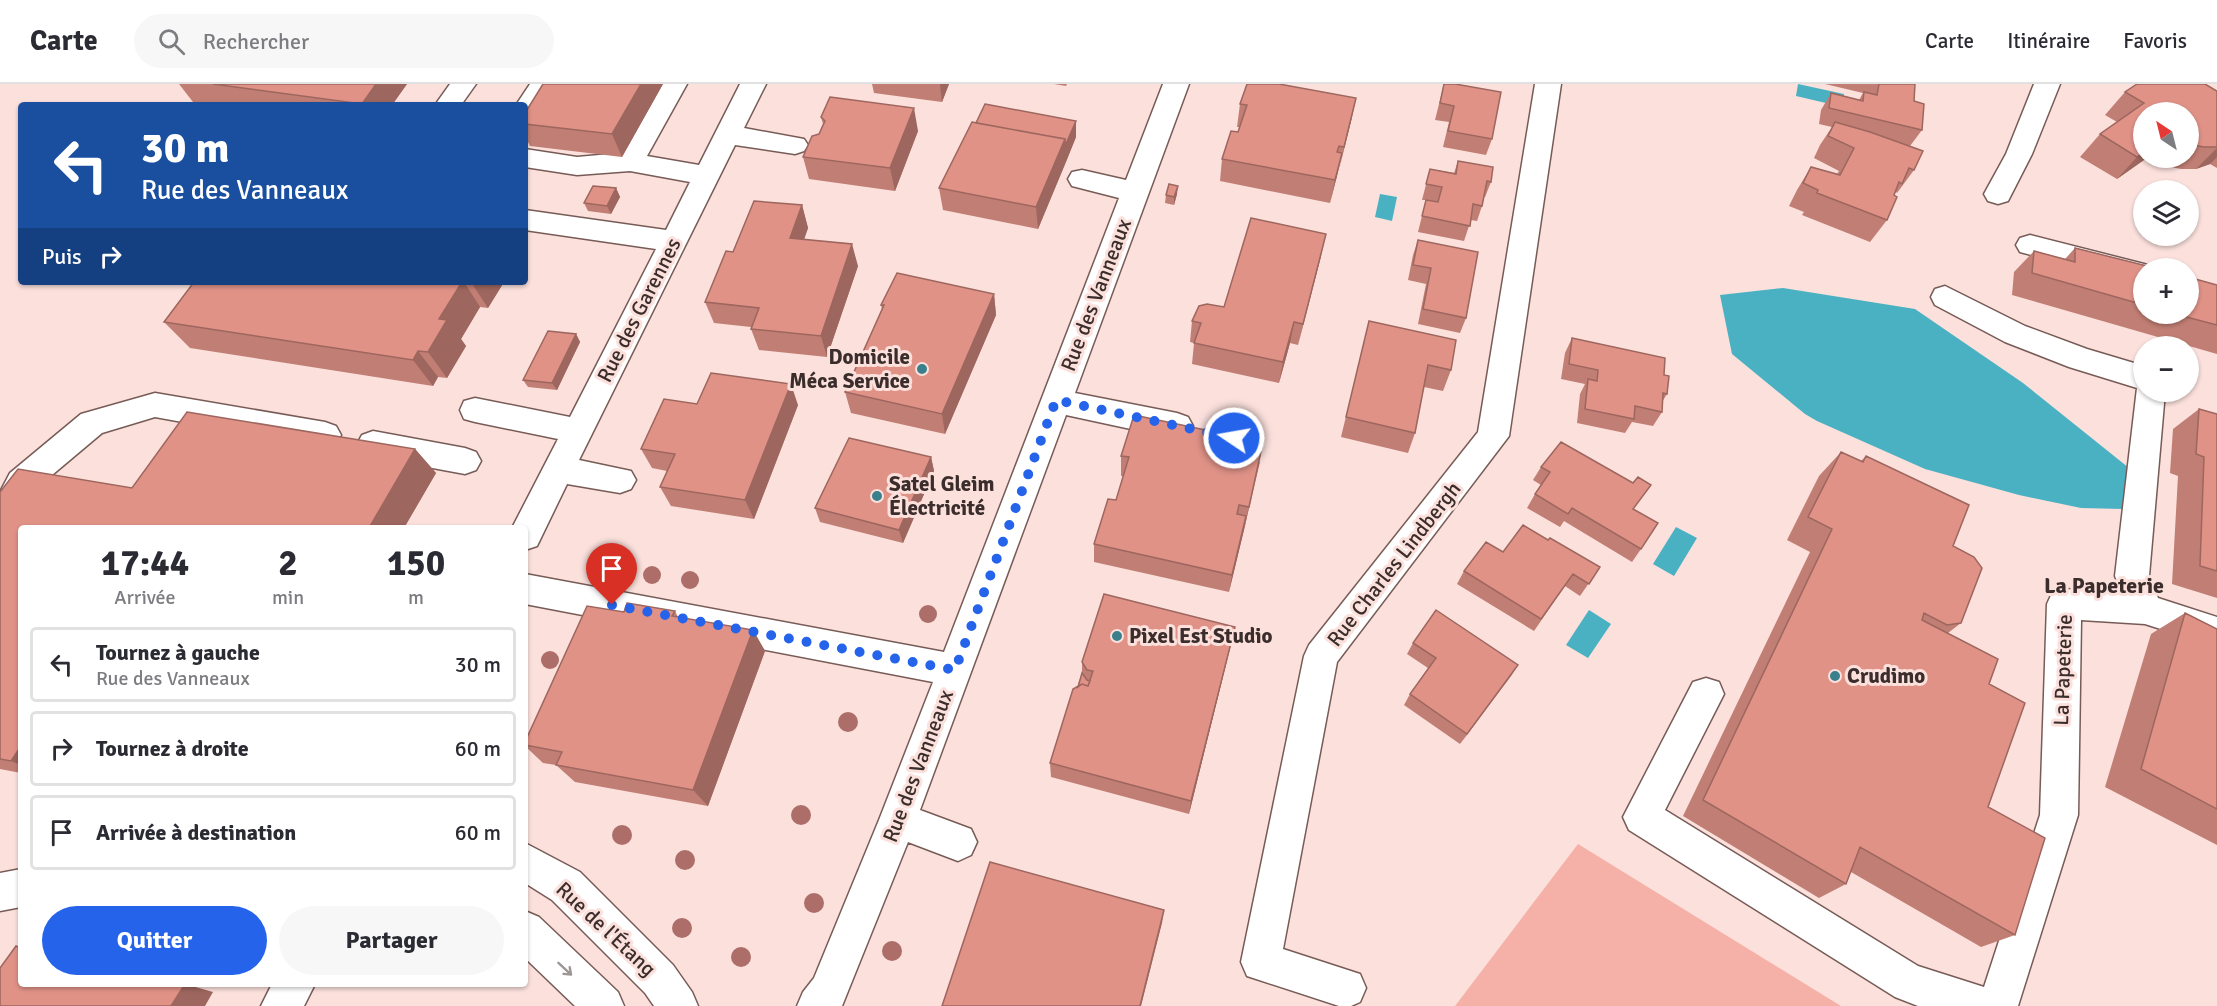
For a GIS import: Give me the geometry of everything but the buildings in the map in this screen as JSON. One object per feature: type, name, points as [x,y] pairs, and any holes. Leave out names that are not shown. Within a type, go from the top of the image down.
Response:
[{"type":"street","points":[[450,102],[463,84]]},
{"type":"street","points":[[528,106],[543,84]]},
{"type":"street","points":[[630,162],[674,84]]},
{"type":"street","name":"Rue des Garennes","points":[[528,530],[753,84]]},
{"type":"street","name":"Rue des Vanneaux","points":[[817,1006],[828,992],[898,820],[1176,84]]},
{"type":"street","name":"Rue Charles Lindbergh","points":[[1346,988],[1261,962],[1321,656],[1494,436],[1548,84]]},
{"type":"street","points":[[1998,194],[2019,154],[2047,84]]},
{"type":"street","points":[[727,135],[795,145]]},
{"type":"street","points":[[528,158],[577,166],[630,162],[707,176]]},
{"type":"street","points":[[1082,179],[1135,192]]},
{"type":"street","points":[[528,220],[674,242]]},
{"type":"street","points":[[2030,245],[2133,272]]},
{"type":"street","points":[[1945,297],[2015,334],[2080,359],[2133,375]]},
{"type":"street","points":[[1056,400],[1199,430]]},
{"type":"street","points":[[2145,609],[2132,576],[2149,402]]},
{"type":"street","points":[[0,525],[21,482],[92,423],[155,405],[465,461]]},
{"type":"street","points":[[474,410],[578,431]]},
{"type":"street","points":[[559,470],[620,480]]},
{"type":"street","points":[[528,589],[955,670]]},
{"type":"street","name":"La Papeterie","points":[[1998,1006],[2059,815],[2064,604],[2145,609],[2217,632]]},
{"type":"street","points":[[1706,694],[1642,817],[1909,983],[1982,1006]]},
{"type":"street","points":[[898,820],[958,842]]},
{"type":"street","name":"Rue de l'Étang","points":[[528,864],[566,886],[659,979],[678,1006]]},
{"type":"street","points":[[0,892],[18,889]]},
{"type":"street","points":[[528,934],[604,1006]]},
{"type":"street","points":[[281,1006],[293,987]]},
{"type":"shaded area","points":[[1578,844],[1841,1006],[1455,1006]]},
{"type":"water","points":[[1798,84],[1844,94],[1843,107],[1796,96]]},
{"type":"water","points":[[1380,194],[1397,197],[1392,221],[1375,217]]},
{"type":"water","points":[[1783,288],[1915,309],[2023,383],[2129,468],[2123,509],[2081,508],[2019,495],[1925,469],[1805,414],[1732,354],[1720,295]]},
{"type":"water","points":[[1676,527],[1697,538],[1674,576],[1653,564]]},
{"type":"water","points":[[1589,610],[1611,624],[1588,658],[1566,645]]},
{"type":"place","name":"Domicile Méca Service","points":[[922,369]]},
{"type":"place","name":"Satel Gleim Électricité","points":[[877,496]]},
{"type":"place","name":"Pixel Est Studio","points":[[1117,636]]},
{"type":"place","name":"Crudimo","points":[[1835,676]]},
{"type":"district","name":"La Papeterie","points":[[2104,585]]},
{"type":"route","points":[[612,605],[955,670],[1056,400],[1234,438]]}]
